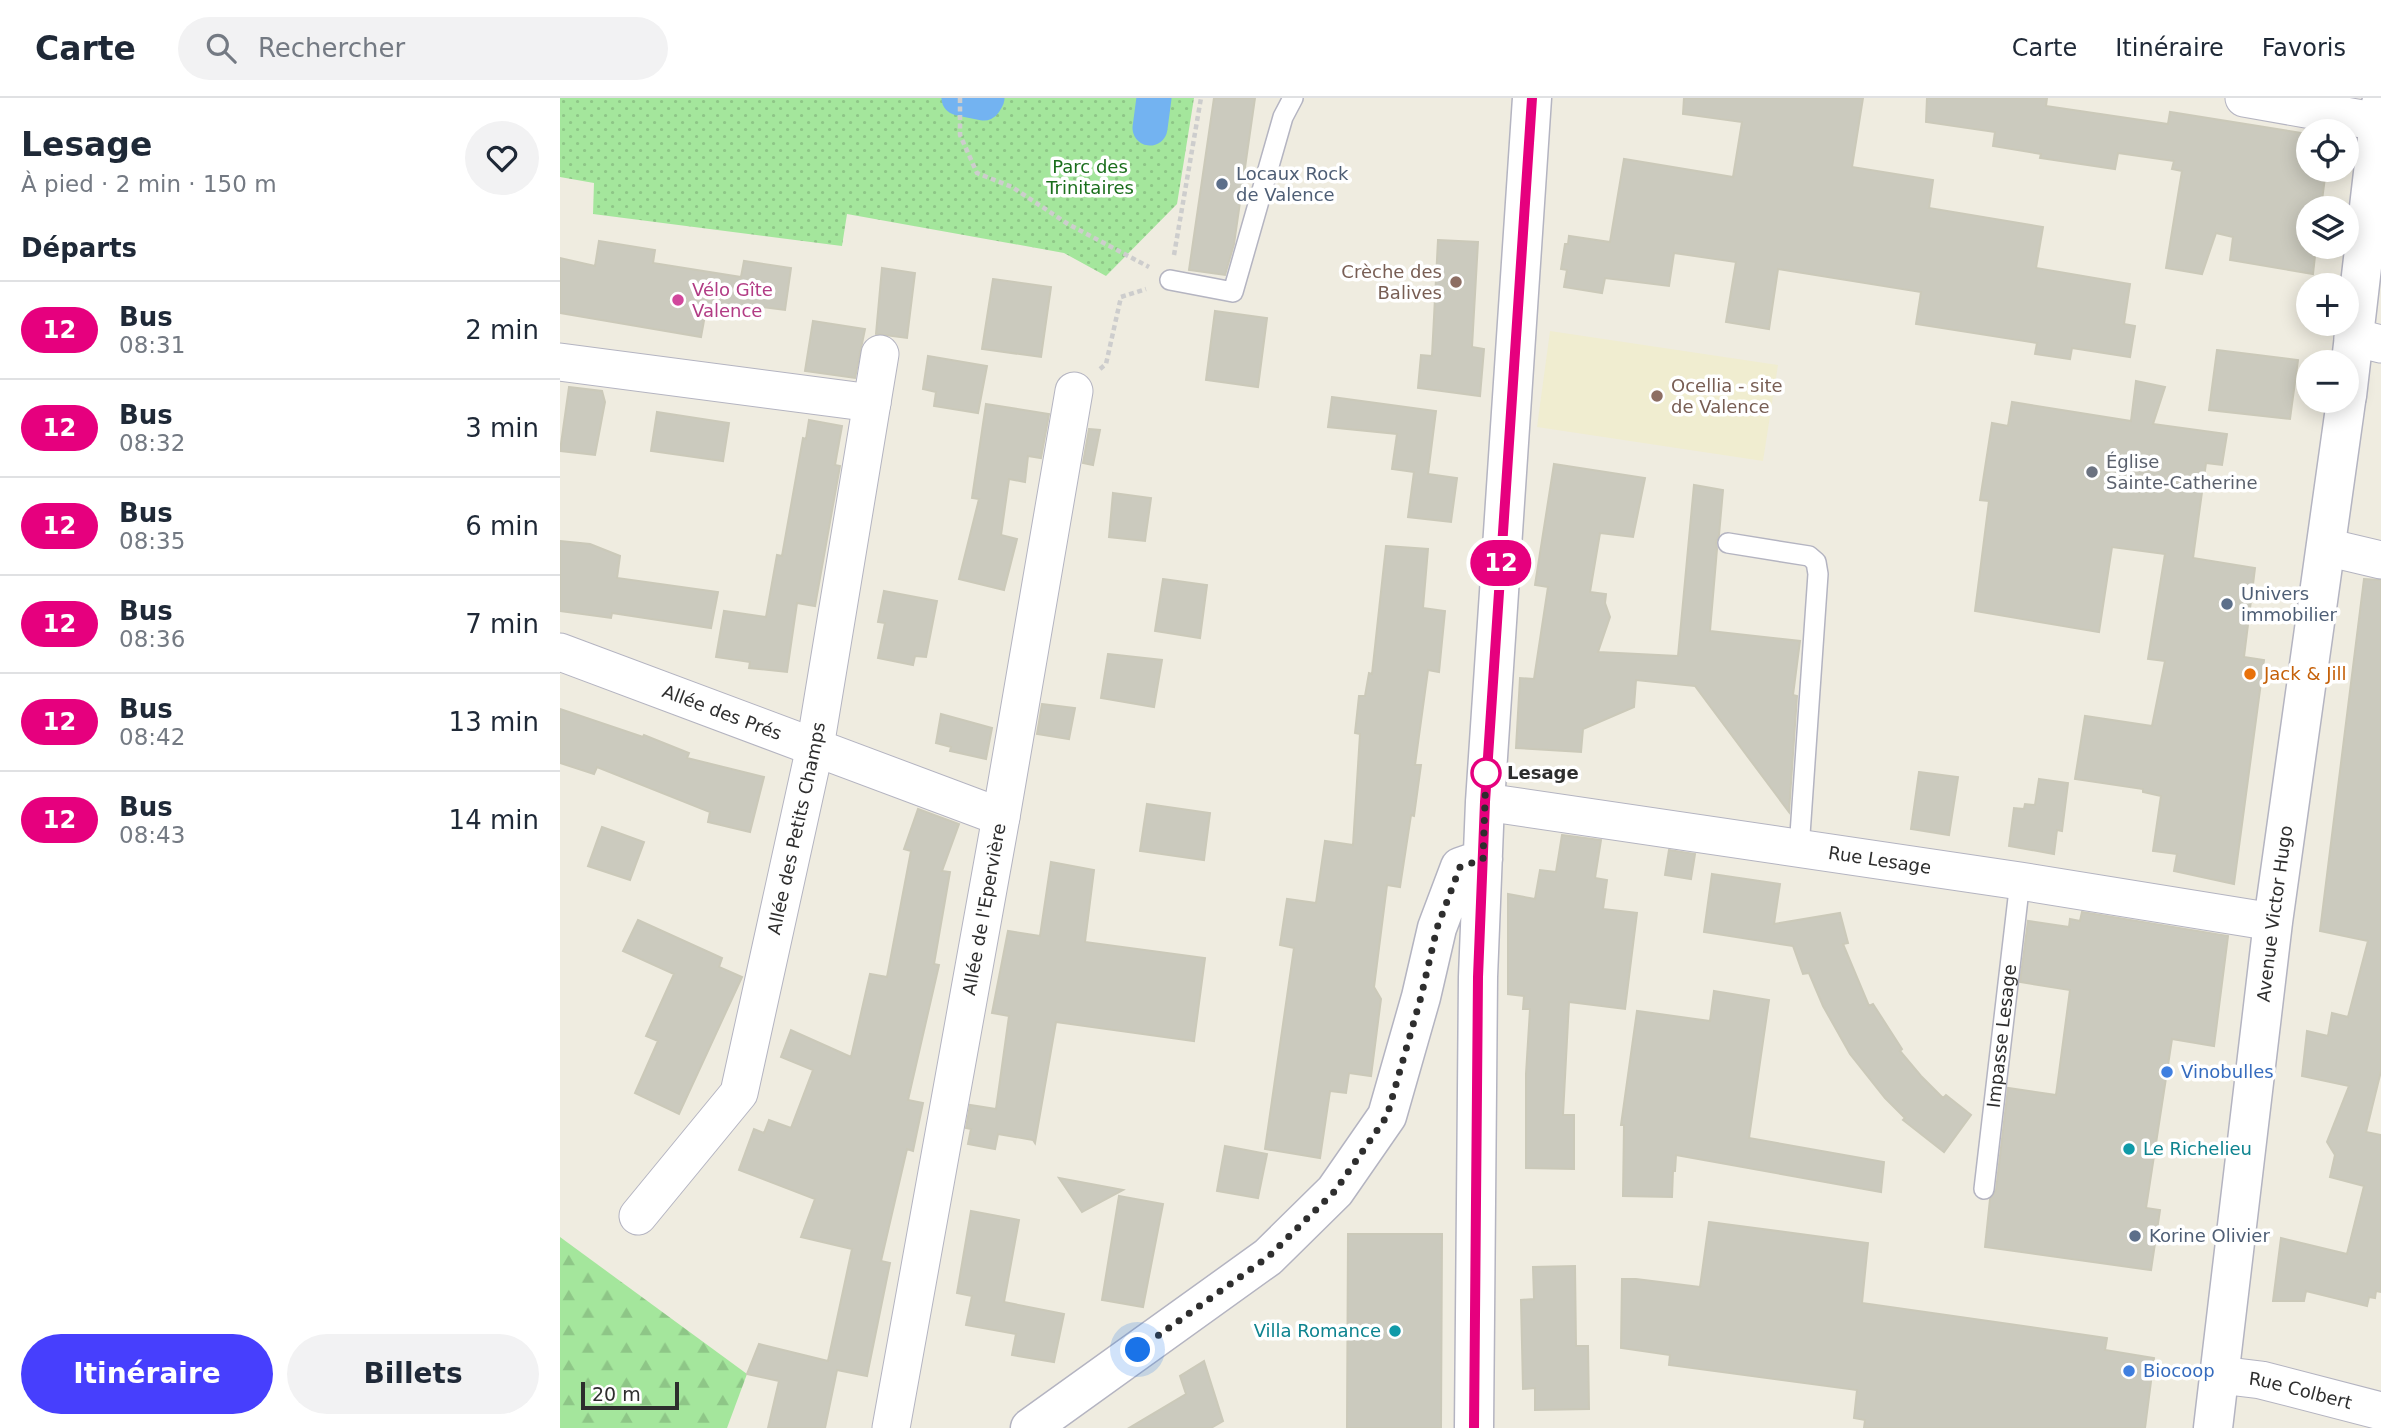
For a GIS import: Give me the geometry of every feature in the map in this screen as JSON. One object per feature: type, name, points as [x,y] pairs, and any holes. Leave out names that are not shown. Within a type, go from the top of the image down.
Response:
[{"type":"street","points":[[1474,1428],[1478,977],[1485,802],[1532,98]]},
{"type":"street","points":[[2244,98],[2380,113]]},
{"type":"street","name":"Avenue Victor Hugo","points":[[2359,363],[2367,341],[2380,113]]},
{"type":"street","name":"Allée des Petits Champs","points":[[638,1216],[739,1093],[815,747],[880,354]]},
{"type":"street","points":[[560,362],[872,403]]},
{"type":"street","name":"Allée de l'Epervière","points":[[891,1428],[1001,817],[1074,391]]},
{"type":"street","name":"Avenue Victor Hugo","points":[[2213,1428],[2273,922],[2344,413]]},
{"type":"street","points":[[2326,547],[2381,560]]},
{"type":"street","name":"Allée des Prés","points":[[560,652],[1001,817]]},
{"type":"street","name":"Rue Lesage","points":[[1485,802],[2020,881],[2273,922]]},
{"type":"street","points":[[1030,1428],[1268,1257],[1335,1191],[1387,1116],[1421,997],[1437,928],[1460,867],[1483,859]]},
{"type":"street","points":[[1421,997],[1438,982],[1478,977]]},
{"type":"street","name":"Rue Colbert","points":[[2220,1375],[2261,1380],[2381,1411]]},
{"type":"lane","points":[[1170,280],[1233,292],[1279,128],[1293,98]]},
{"type":"lane","points":[[1728,543],[1809,556],[1816,562],[1818,574],[1799,849]]},
{"type":"lane","name":"Impasse Lesage","points":[[1984,1189],[2020,881]]},
{"type":"path","points":[[960,98],[960,135],[977,173],[1012,187],[1068,224],[1170,280]]},
{"type":"path","points":[[1170,280],[1201,98]]},
{"type":"path","points":[[1074,391],[1106,364],[1121,297],[1170,280]]},
{"type":"shaded area","name":"Ocellia - site de Valence","points":[[1550,331],[1778,365],[1763,461],[1537,427]]},
{"type":"green space","name":"Parc des Trinitaires","points":[[560,98],[1194,98],[1177,204],[1106,276],[1064,253],[847,214],[842,246],[593,214],[594,183],[560,177]]},
{"type":"green space","points":[[560,1237],[747,1374],[727,1428],[560,1428]]},
{"type":"building","name":"Locaux Rock de Valence","points":[[1214,98],[1255,98],[1234,244],[1225,275],[1189,270]]},
{"type":"building","points":[[1684,98],[1863,98],[1852,167],[1933,180],[1929,208],[2043,227],[2036,268],[2130,284],[2124,324],[2135,326],[2130,357],[2072,348],[2070,359],[2035,354],[2037,343],[1916,324],[1921,292],[1778,269],[1769,329],[1726,322],[1736,262],[1674,253],[1669,286],[1605,278],[1602,293],[1564,287],[1567,270],[1561,269],[1569,236],[1610,242],[1624,159],[1733,177],[1742,122],[1683,114]]},
{"type":"building","points":[[1927,98],[2047,98],[2046,106],[2168,124],[2170,112],[2296,132],[2296,182],[2324,182],[2323,196],[2296,196],[2296,259],[2315,259],[2313,273],[2230,260],[2233,237],[2216,233],[2202,274],[2166,268],[2182,171],[2172,169],[2174,161],[2118,153],[2115,169],[2040,158],[2041,154],[1993,146],[1995,132],[1926,122]]},
{"type":"building","points":[[1438,240],[1478,242],[1472,347],[1484,349],[1480,396],[1418,388],[1421,355],[1432,356]]},
{"type":"building","points":[[599,241],[655,250],[653,263],[741,277],[744,261],[791,268],[785,310],[755,306],[755,311],[707,304],[701,337],[560,313],[560,258],[595,266]]},
{"type":"building","points":[[882,268],[915,273],[907,338],[876,334]]},
{"type":"building","points":[[993,279],[1051,287],[1041,357],[982,349]]},
{"type":"building","points":[[1215,311],[1267,318],[1258,387],[1206,380]]},
{"type":"building","points":[[813,321],[865,329],[855,378],[805,371]]},
{"type":"building","points":[[2217,350],[2296,360],[2290,419],[2209,410]]},
{"type":"building","points":[[928,356],[987,366],[978,413],[934,406],[936,392],[923,389]]},
{"type":"building","points":[[2136,381],[2165,387],[2153,424],[2227,434],[2222,465],[2206,463],[2193,558],[2255,568],[2244,657],[2264,660],[2234,884],[2174,871],[2177,854],[2153,851],[2161,796],[2143,792],[2143,789],[2075,779],[2085,716],[2152,726],[2165,661],[2148,659],[2165,554],[2112,547],[2099,632],[1975,611],[1989,501],[1980,500],[1992,423],[2008,426],[2012,402],[2131,421]]},
{"type":"building","points":[[569,387],[602,391],[605,402],[595,455],[560,451]]},
{"type":"building","points":[[1332,397],[1436,411],[1428,474],[1457,478],[1451,522],[1408,517],[1414,472],[1392,469],[1397,434],[1328,427]]},
{"type":"building","points":[[986,404],[1049,414],[1041,458],[1028,456],[1025,482],[1009,479],[1001,535],[1017,539],[1004,590],[959,579],[979,499],[972,498]]},
{"type":"building","points":[[657,412],[729,423],[723,461],[651,451]]},
{"type":"building","points":[[809,420],[842,426],[835,465],[840,466],[815,606],[797,603],[787,672],[749,668],[750,662],[716,657],[724,611],[766,617],[777,555],[782,556],[803,438],[806,439]]},
{"type":"building","points":[[1089,429],[1100,430],[1093,465],[1083,463]]},
{"type":"building","points":[[1554,464],[1645,478],[1633,537],[1600,533],[1590,592],[1606,594],[1605,603],[1610,617],[1598,652],[1678,656],[1694,485],[1723,490],[1716,542],[1710,631],[1800,641],[1793,695],[1797,696],[1789,812],[1695,686],[1636,680],[1634,707],[1583,729],[1581,752],[1516,748],[1520,678],[1534,679],[1548,587],[1535,585]]},
{"type":"building","points":[[1113,493],[1151,498],[1145,541],[1109,537]]},
{"type":"building","points":[[560,541],[590,544],[620,556],[617,578],[718,592],[711,628],[612,613],[611,618],[560,611]]},
{"type":"building","points":[[1386,546],[1428,549],[1423,608],[1445,611],[1439,672],[1428,670],[1415,765],[1421,765],[1400,887],[1387,885],[1374,987],[1381,999],[1371,1076],[1349,1073],[1346,1093],[1330,1091],[1320,1158],[1265,1149],[1294,948],[1280,945],[1287,899],[1316,903],[1325,841],[1353,845],[1360,734],[1355,733],[1359,696],[1365,696],[1369,673],[1372,674]]},
{"type":"building","points":[[1163,579],[1207,585],[1200,638],[1155,631]]},
{"type":"building","points":[[2364,579],[2381,580],[2381,1071],[2366,1132],[2381,1135],[2381,1292],[2376,1291],[2375,1298],[2369,1297],[2367,1306],[2306,1291],[2304,1301],[2273,1301],[2281,1238],[2347,1254],[2364,1186],[2330,1177],[2335,1155],[2327,1142],[2349,1086],[2302,1076],[2307,1031],[2328,1036],[2332,1013],[2348,1017],[2368,941],[2320,931]]},
{"type":"building","points":[[884,591],[937,601],[926,657],[915,656],[913,665],[878,658],[885,623],[878,622]]},
{"type":"building","points":[[1108,654],[1162,660],[1154,707],[1101,698]]},
{"type":"building","points":[[1042,704],[1075,708],[1069,739],[1037,734]]},
{"type":"building","points":[[560,709],[643,737],[644,735],[689,753],[687,758],[764,777],[750,832],[708,822],[710,812],[597,767],[594,774],[560,763]]},
{"type":"building","points":[[941,714],[992,728],[986,759],[950,751],[951,747],[936,743]]},
{"type":"building","points":[[1919,772],[1958,777],[1949,835],[1911,829]]},
{"type":"building","points":[[2039,779],[2068,783],[2062,831],[2057,830],[2054,854],[2009,846],[2014,808],[2024,809],[2025,804],[2035,805]]},
{"type":"building","points":[[1147,804],[1210,813],[1204,860],[1140,851]]},
{"type":"building","points":[[918,809],[959,824],[942,871],[950,872],[934,964],[939,965],[908,1100],[923,1103],[913,1151],[907,1149],[881,1261],[890,1263],[867,1376],[837,1370],[825,1428],[768,1428],[779,1381],[747,1374],[759,1344],[828,1361],[852,1249],[801,1237],[815,1199],[739,1170],[754,1129],[764,1133],[769,1120],[791,1128],[813,1070],[781,1057],[791,1030],[851,1057],[870,974],[887,977],[911,851],[904,849]]},
{"type":"building","points":[[602,827],[644,842],[630,880],[588,866]]},
{"type":"building","points":[[1562,835],[1601,840],[1595,878],[1607,880],[1603,909],[1637,913],[1625,1009],[1569,1002],[1563,1115],[1574,1115],[1574,1169],[1526,1168],[1526,1074],[1530,1009],[1523,1009],[1524,996],[1508,994],[1508,894],[1535,899],[1540,870],[1556,872]]},
{"type":"building","points":[[1669,850],[1695,854],[1691,879],[1665,875]]},
{"type":"building","points":[[1051,862],[1094,870],[1085,942],[1205,958],[1194,1041],[1056,1022],[1035,1143],[1033,1140],[998,1134],[995,1149],[968,1144],[971,1129],[966,1128],[970,1105],[996,1109],[1009,1016],[992,1013],[1008,931],[1040,936]]},
{"type":"building","points":[[1712,874],[1780,884],[1774,924],[1840,913],[1848,943],[1843,944],[1869,1006],[1873,1004],[1902,1049],[1900,1051],[1921,1076],[1943,1098],[1946,1095],[1971,1115],[1944,1152],[1903,1120],[1905,1118],[1885,1098],[1850,1054],[1823,1006],[1809,973],[1803,974],[1793,946],[1704,932]]},
{"type":"building","points":[[2082,912],[2228,936],[2214,1046],[2172,1039],[2146,1208],[2160,1210],[2151,1270],[1985,1247],[1990,1199],[1996,1190],[2008,1088],[2056,1095],[2070,990],[2020,982],[2028,921],[2069,927],[2070,919],[2080,921]]},
{"type":"building","points":[[638,920],[722,958],[719,967],[742,977],[679,1114],[635,1093],[658,1041],[646,1036],[674,974],[623,951]]},
{"type":"building","points":[[1714,991],[1769,1000],[1749,1138],[1884,1162],[1881,1192],[1676,1155],[1672,1197],[1623,1196],[1624,1125],[1621,1125],[1637,1011],[1710,1021]]},
{"type":"building","points":[[1225,1146],[1267,1154],[1258,1198],[1217,1191]]},
{"type":"building","points":[[1059,1178],[1123,1190],[1082,1212]]},
{"type":"building","points":[[1119,1196],[1163,1204],[1143,1307],[1102,1300]]},
{"type":"building","points":[[971,1211],[1019,1220],[1004,1302],[1064,1314],[1054,1362],[1012,1355],[1016,1334],[966,1325],[972,1296],[957,1293]]},
{"type":"building","points":[[1709,1222],[1868,1243],[1862,1303],[2107,1338],[2105,1350],[2154,1358],[2145,1428],[1864,1428],[1865,1420],[1854,1418],[1857,1390],[1669,1365],[1670,1355],[1621,1348],[1622,1279],[1700,1287]]},
{"type":"building","name":"Villa Romance","points":[[1348,1234],[1442,1234],[1441,1428],[1347,1428]]},
{"type":"building","points":[[1575,1266],[1576,1346],[1588,1346],[1589,1409],[1535,1410],[1535,1388],[1523,1389],[1521,1300],[1534,1299],[1533,1267]]},
{"type":"building","points":[[1204,1361],[1223,1421],[1211,1428],[1129,1428],[1186,1394],[1180,1376]]},
{"type":"waterway","points":[[959,98],[984,103],[987,98]]},
{"type":"waterway","points":[[1150,128],[1154,98]]},
{"type":"bus line","name":"12","points":[[1474,1428],[1478,977],[1485,802],[1532,98]]},
{"type":"place","name":"Locaux Rock de Valence","points":[[1222,184]]},
{"type":"place","name":"Crèche des Balives","points":[[1456,282]]},
{"type":"place","name":"Vélo Gîte Valence","points":[[678,300]]},
{"type":"place","name":"Ocellia - site de Valence","points":[[1657,396]]},
{"type":"place","name":"Église Sainte-Catherine","points":[[2092,472]]},
{"type":"place","name":"Univers immobilier","points":[[2227,604]]},
{"type":"place","name":"Jack & Jill","points":[[2250,674]]},
{"type":"place","name":"Lesage","points":[[1486,773]]},
{"type":"place","name":"Vinobulles","points":[[2167,1072]]},
{"type":"place","name":"Le Richelieu","points":[[2129,1149]]},
{"type":"place","name":"Korine Olivier","points":[[2135,1236]]},
{"type":"place","name":"Villa Romance","points":[[1395,1331]]},
{"type":"place","name":"Biocoop","points":[[2129,1371]]},
{"type":"route","points":[[1138,1350],[1268,1257],[1335,1191],[1387,1116],[1421,997],[1437,928],[1452,887],[1460,867],[1483,859],[1486,773]]}]
